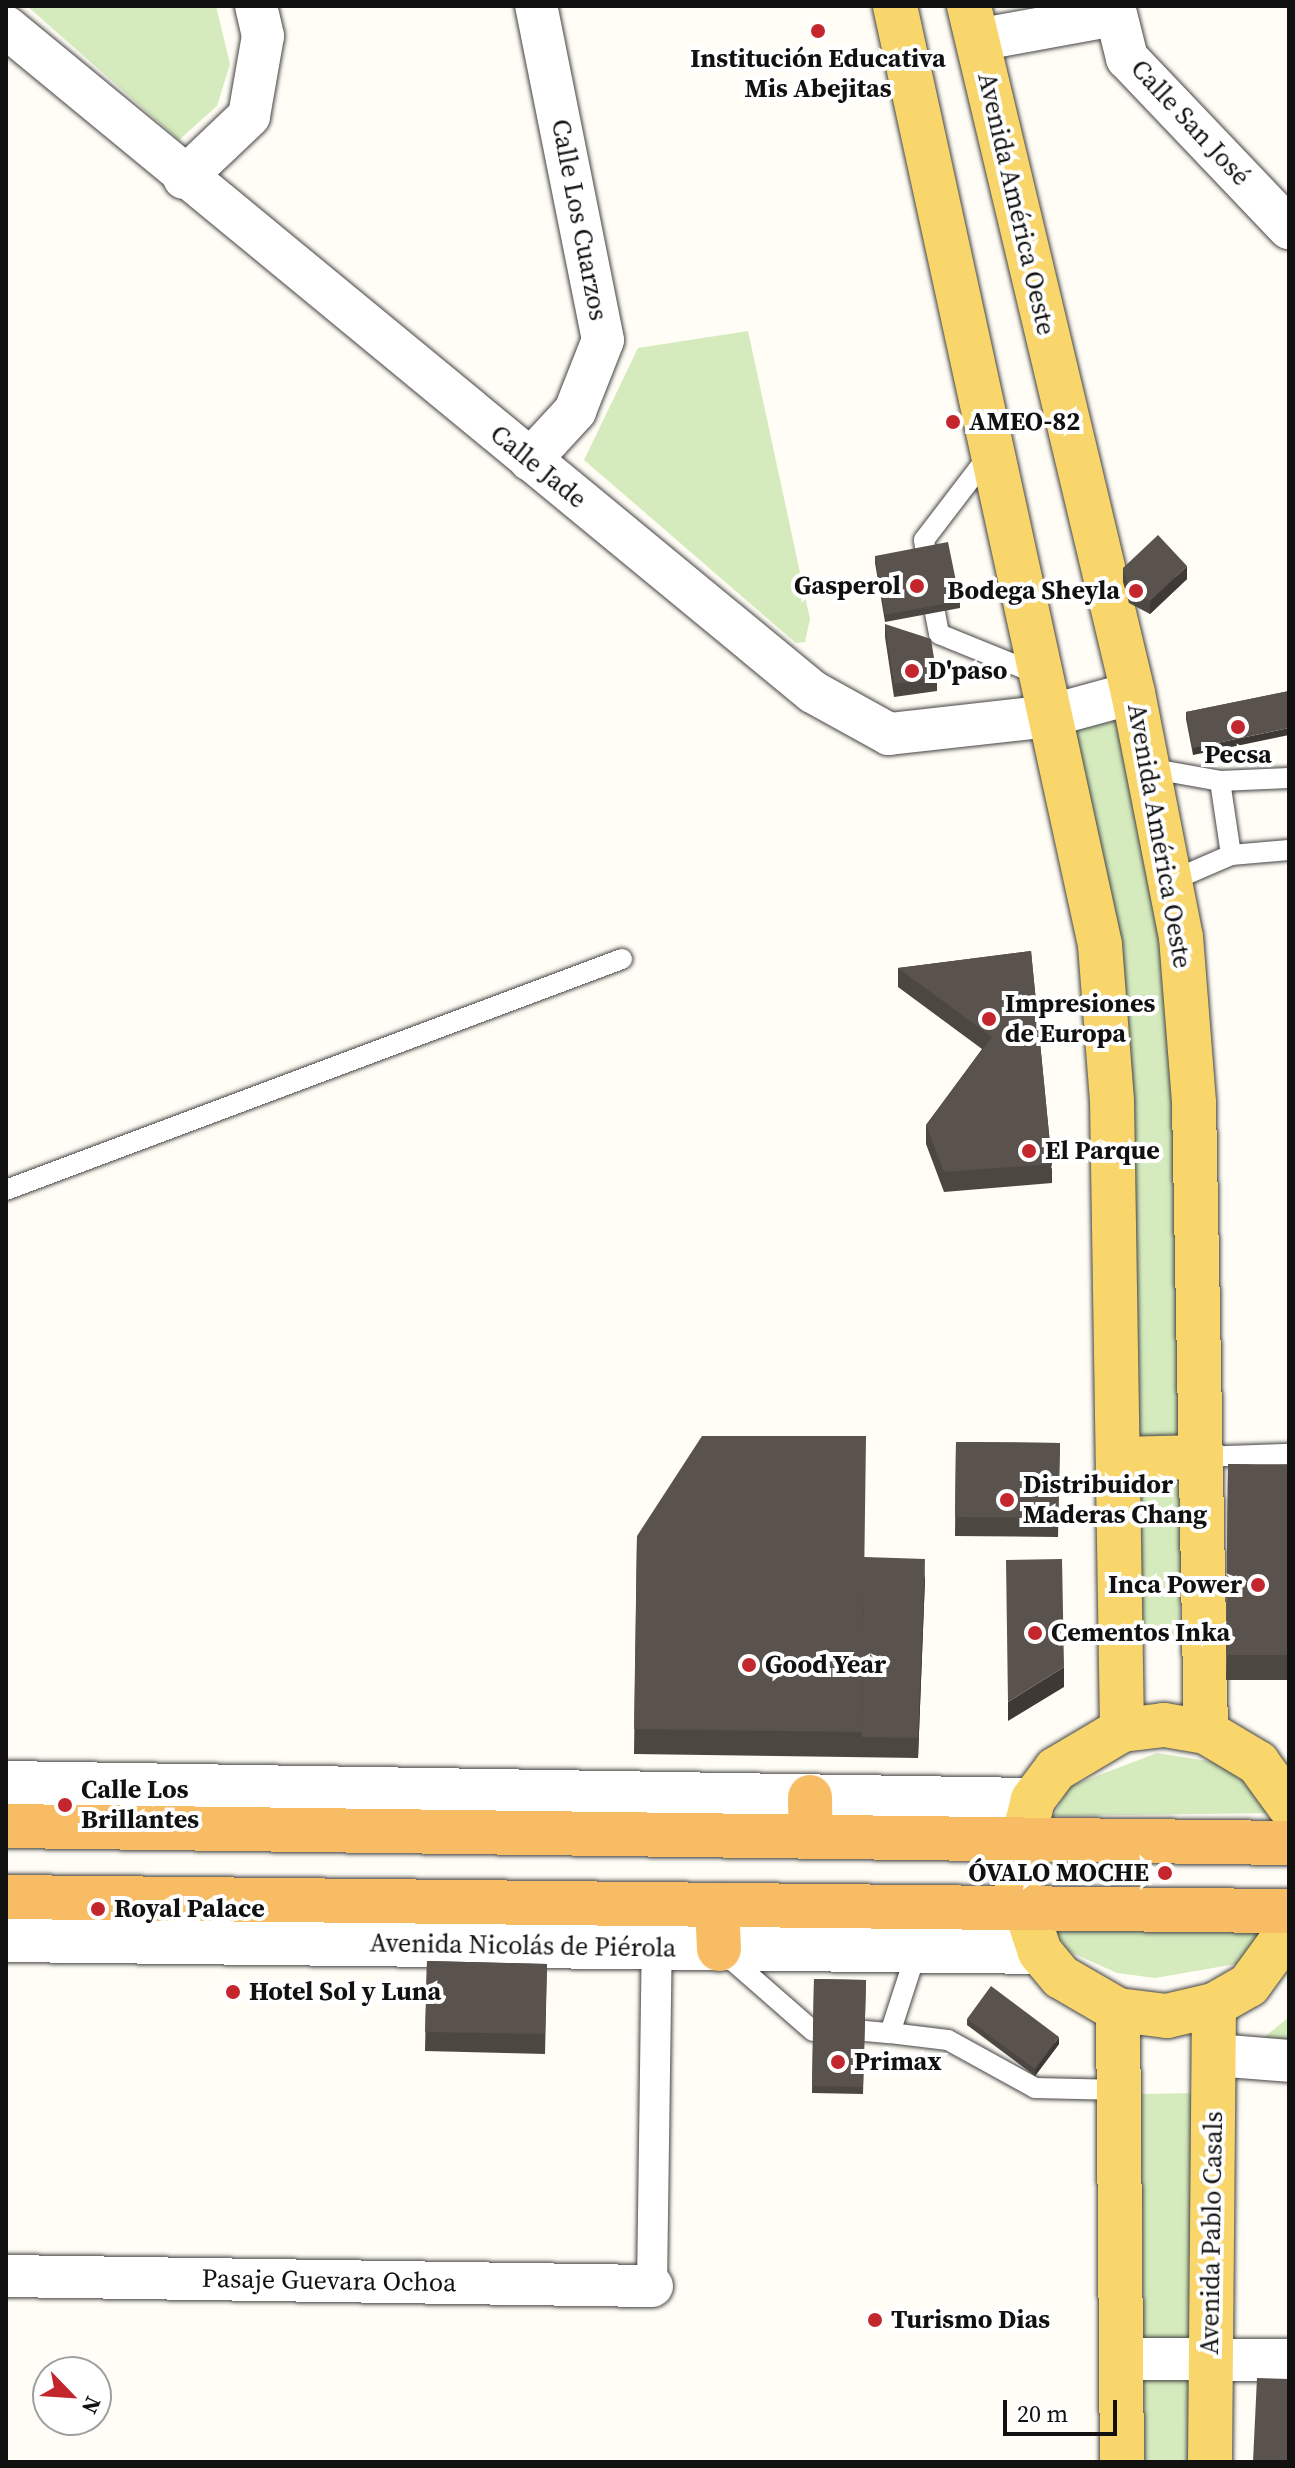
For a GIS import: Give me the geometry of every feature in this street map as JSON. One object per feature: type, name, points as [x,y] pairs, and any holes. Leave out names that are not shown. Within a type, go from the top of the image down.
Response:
[{"type":"highway","points":[[6,1826],[810,1816],[1026,1820],[1289,1843]]},
{"type":"highway","name":"Avenida Nicolás de Piérola","points":[[6,1897],[1289,1911]]},
{"type":"highway","points":[[717,1905],[719,1949]]},
{"type":"main road","points":[[895,6],[1100,945],[1112,1100],[1122,1730]]},
{"type":"main road","name":"Avenida América Oeste","points":[[973,23],[1133,693],[1171,881],[1194,1103],[1206,1732]]},
{"type":"main road","points":[[1118,1459],[1201,1457]]},
{"type":"main road","points":[[1285,1793],[1258,1763],[1206,1732],[1164,1725],[1122,1730],[1067,1761],[1026,1820],[1020,1908],[1040,1952],[1061,1977],[1118,2010],[1167,2016],[1214,2005],[1249,1985],[1285,1947]]},
{"type":"main road","name":"Avenida Pablo Casals","points":[[1210,2462],[1214,2005]]},
{"type":"main road","points":[[1118,2010],[1122,2090],[1122,2462]]},
{"type":"street","points":[[184,178],[249,116],[263,36],[256,6]]},
{"type":"street","name":"Calle Los Cuarzos","points":[[530,460],[575,411],[603,340],[536,6]]},
{"type":"street","points":[[973,23],[1114,10]]},
{"type":"street","name":"Calle San José","points":[[1114,10],[1127,58],[1289,228]]},
{"type":"street","name":"Calle Jade","points":[[6,27],[184,178],[813,692],[889,734],[1045,696],[1133,693]]},
{"type":"street","points":[[6,1783],[810,1816]]},
{"type":"street","name":"Avenida Nicolás de Piérola","points":[[6,1940],[1040,1952]]},
{"type":"street","points":[[652,2286],[657,1948]]},
{"type":"street","points":[[1215,2055],[1289,2061]]},
{"type":"street","name":"Pasaje Guevara Ochoa","points":[[6,2276],[652,2286]]},
{"type":"street","points":[[1123,2359],[1289,2360]]},
{"type":"lane","points":[[926,553],[924,540],[992,452]]},
{"type":"lane","points":[[935,613],[939,634],[1045,696]]},
{"type":"lane","points":[[1148,768],[1220,781],[1289,778]]},
{"type":"lane","points":[[1220,781],[1231,855]]},
{"type":"lane","points":[[1171,881],[1231,855],[1289,850]]},
{"type":"lane","points":[[6,1190],[622,959]]},
{"type":"lane","points":[[1201,1457],[1289,1454]]},
{"type":"lane","points":[[719,1949],[813,2031]]},
{"type":"lane","points":[[890,2033],[917,1950]]},
{"type":"lane","points":[[865,2031],[948,2040],[1035,2088],[1122,2090]]},
{"type":"green space","points":[[27,6],[216,6],[230,64],[217,106],[179,140]]},
{"type":"green space","points":[[748,331],[810,619],[805,642],[796,643],[584,460],[638,348]]},
{"type":"green space","points":[[1125,715],[1172,965],[1185,1445],[1128,1440],[1126,988],[1067,727]]},
{"type":"green space","points":[[1130,1477],[1184,1478],[1179,1639],[1131,1638]]},
{"type":"green space","points":[[1157,1753],[1214,1762],[1256,1788],[1279,1813],[1054,1816],[1068,1787]]},
{"type":"green space","points":[[1267,1918],[1264,1945],[1236,1964],[1155,1978],[1117,1973],[1068,1951],[1050,1922]]},
{"type":"green space","points":[[1289,2017],[1289,2039],[1262,2039]]},
{"type":"green space","points":[[1199,2093],[1203,2462],[1145,2462],[1141,2094]]},
{"type":"building","points":[[1158,535],[1187,566],[1150,601],[1129,590],[1123,568]]},
{"type":"building","name":"Gasperol","points":[[948,542],[960,601],[885,615],[875,556]]},
{"type":"building","name":"D'paso","points":[[885,624],[931,639],[937,677],[894,684]]},
{"type":"building","name":"Pecsa","points":[[1289,691],[1289,728],[1193,748],[1186,712]]},
{"type":"building","points":[[1031,951],[1052,1164],[944,1172],[926,1125],[992,1037],[898,968]]},
{"type":"building","name":"Good Year","points":[[702,1436],[866,1436],[862,1732],[634,1729],[637,1536]]},
{"type":"building","name":"Distribuidor Maderas Chang","points":[[956,1442],[1060,1443],[1058,1518],[955,1517]]},
{"type":"building","name":"Inca Power","points":[[1228,1464],[1289,1465],[1289,1655],[1226,1655]]},
{"type":"building","points":[[864,1557],[925,1559],[918,1738],[862,1737]]},
{"type":"building","name":"Cementos Inka","points":[[1062,1559],[1064,1667],[1008,1702],[1006,1560]]},
{"type":"building","points":[[427,1961],[547,1964],[545,2034],[425,2032]]},
{"type":"building","name":"Primax","points":[[814,1979],[866,1980],[863,2087],[812,2086]]},
{"type":"building","name":"Primax","points":[[991,1986],[1059,2037],[1035,2069],[967,2019]]},
{"type":"building","points":[[1257,2378],[1289,2379],[1289,2462],[1253,2462]]},
{"type":"place","name":"Institución Educativa Mis Abejitas","points":[[818,31]]},
{"type":"place","name":"AMEO-82","points":[[953,422]]},
{"type":"place","name":"Gasperol","points":[[917,586]]},
{"type":"place","name":"Bodega Sheyla","points":[[1136,591]]},
{"type":"place","name":"D'paso","points":[[912,671]]},
{"type":"place","name":"Pecsa","points":[[1238,727]]},
{"type":"place","name":"Impresiones de Europa","points":[[989,1019]]},
{"type":"place","name":"El Parque","points":[[1029,1151]]},
{"type":"place","name":"Distribuidor Maderas Chang","points":[[1007,1500]]},
{"type":"place","name":"Inca Power","points":[[1258,1585]]},
{"type":"place","name":"Cementos Inka","points":[[1035,1633]]},
{"type":"place","name":"Good Year","points":[[749,1665]]},
{"type":"place","name":"Calle Los Brillantes","points":[[65,1805]]},
{"type":"place","name":"ÓVALO MOCHE","points":[[1165,1873]]},
{"type":"place","name":"Royal Palace","points":[[98,1909]]},
{"type":"place","name":"Hotel Sol y Luna","points":[[233,1992]]},
{"type":"place","name":"Primax","points":[[838,2062]]},
{"type":"place","name":"Turismo Dias","points":[[875,2320]]}]
